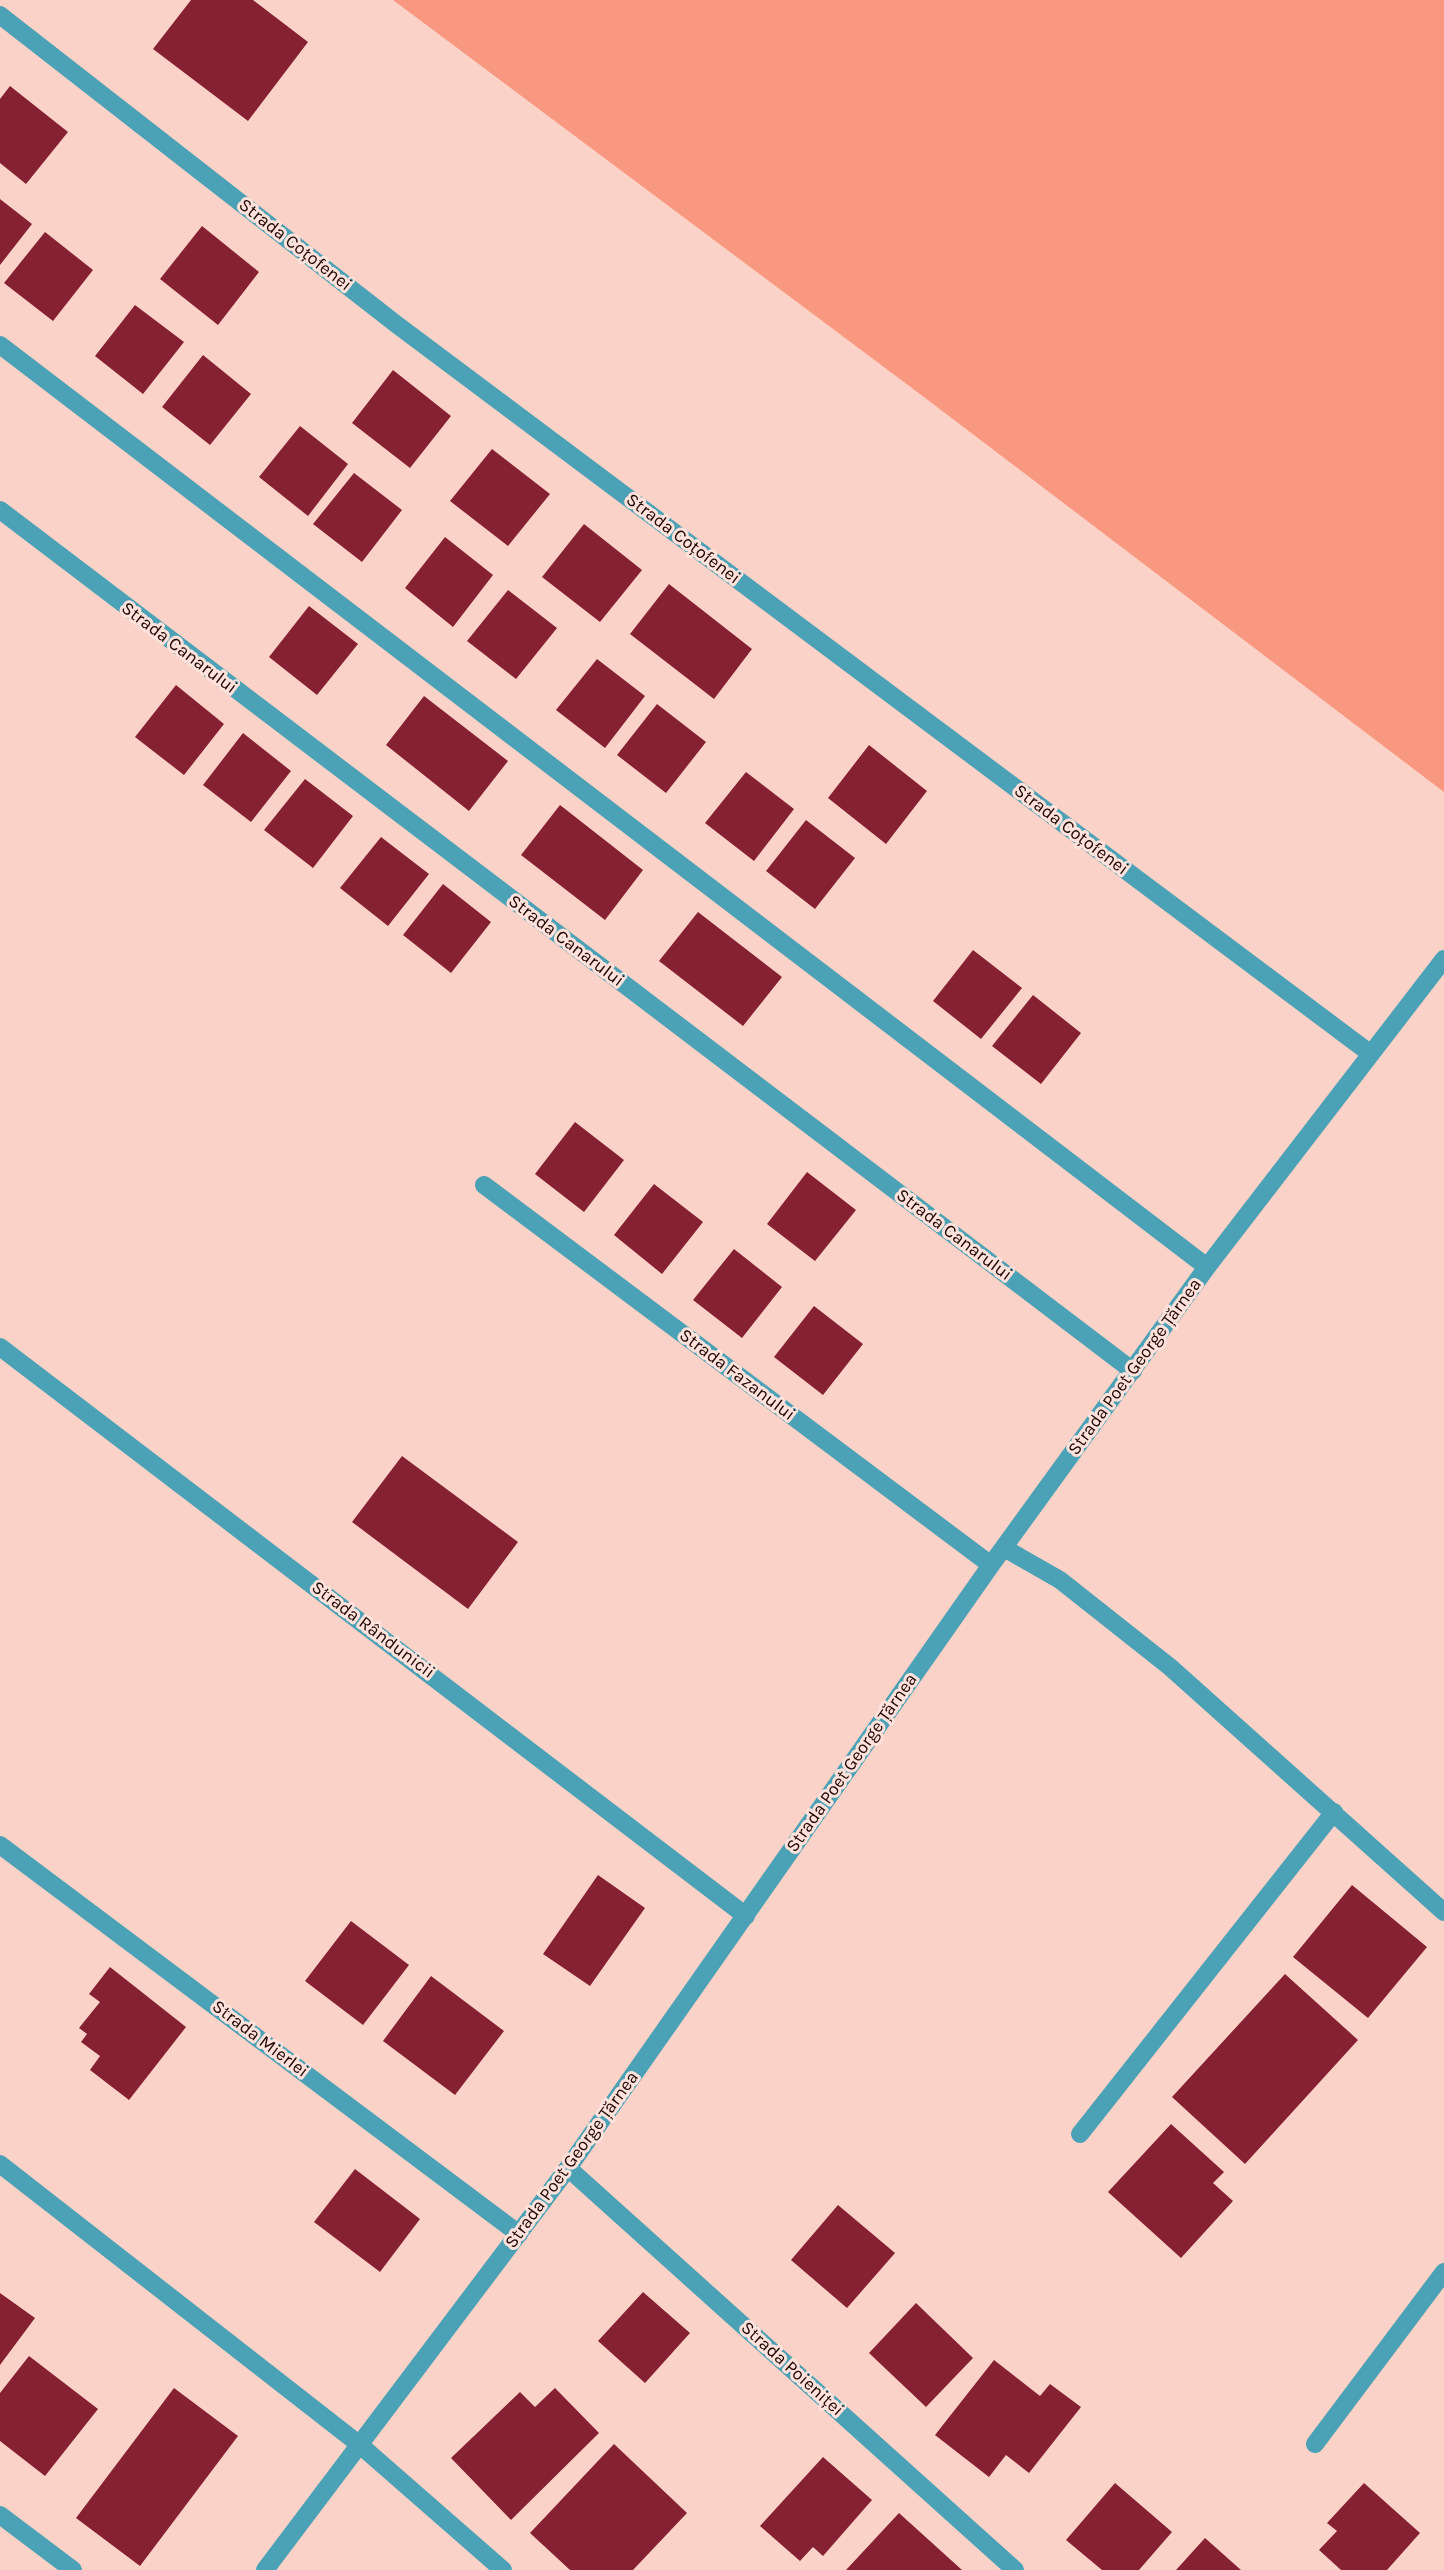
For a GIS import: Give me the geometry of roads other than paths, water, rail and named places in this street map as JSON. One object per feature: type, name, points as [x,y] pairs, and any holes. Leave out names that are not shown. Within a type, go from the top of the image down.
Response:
[{"type":"street","name":"Strada Coțofenei","points":[[0,15],[396,324],[1371,1054]]},
{"type":"street","points":[[0,345],[1207,1267]]},
{"type":"street","name":"Strada Canarului","points":[[0,510],[1133,1371]]},
{"type":"street","name":"Strada Poet George Țărnea","points":[[265,2570],[568,2168],[991,1565],[1207,1267],[1444,959]]},
{"type":"street","name":"Strada Fazanului","points":[[484,1185],[991,1565]]},
{"type":"street","name":"Strada Rândunicii","points":[[0,1347],[746,1916]]},
{"type":"street","points":[[1004,1548],[1060,1580],[1170,1667],[1444,1912]]},
{"type":"street","points":[[1080,2133],[1334,1812]]},
{"type":"street","name":"Strada Mierlei","points":[[0,1845],[519,2234]]},
{"type":"street","points":[[0,2164],[360,2445],[503,2570]]},
{"type":"street","name":"Strada Poieniței","points":[[568,2168],[1016,2570]]},
{"type":"street","points":[[1315,2444],[1444,2272]]},
{"type":"street","points":[[0,2514],[73,2570]]}]
